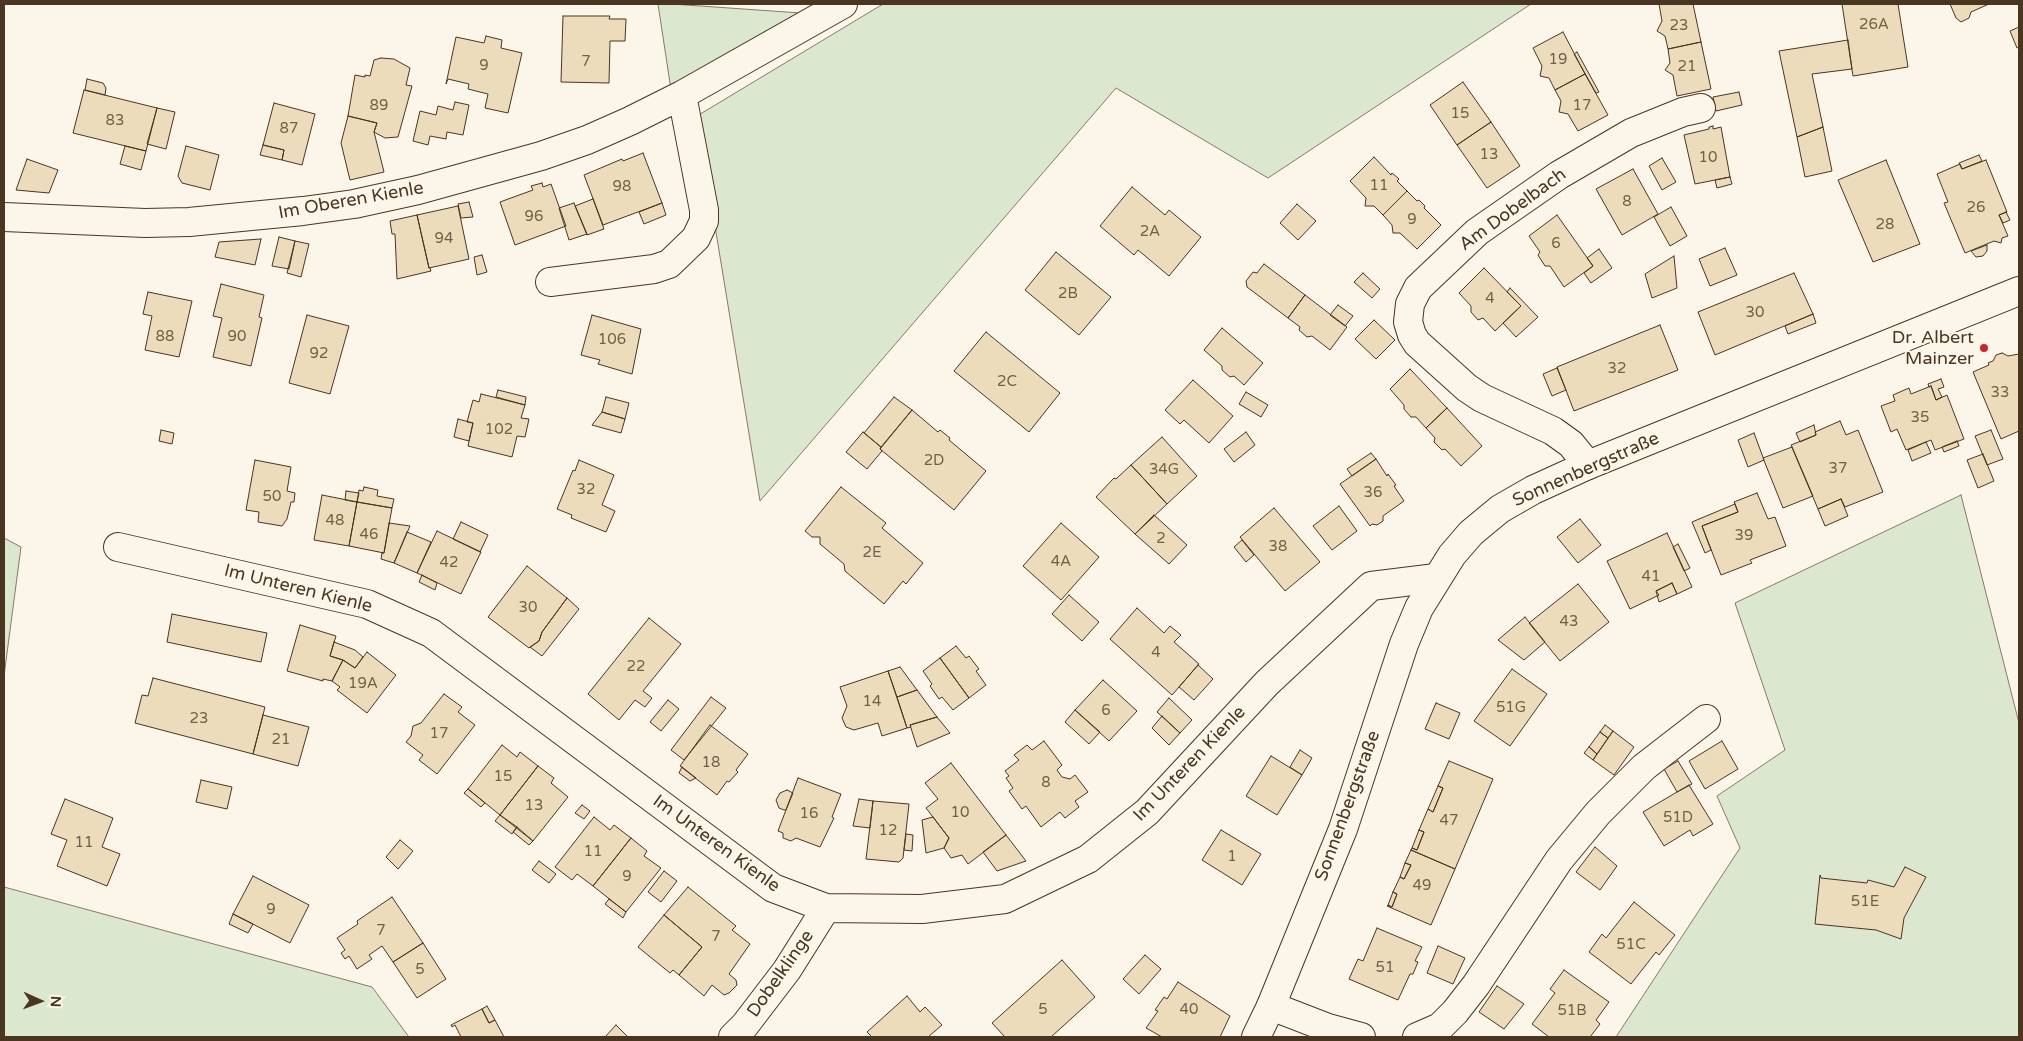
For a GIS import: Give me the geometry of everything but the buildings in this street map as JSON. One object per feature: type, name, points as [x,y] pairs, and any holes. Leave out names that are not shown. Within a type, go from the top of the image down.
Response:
[{"type":"street","name":"Im Oberen Kienle","points":[[4,217],[145,223],[244,218],[354,204],[418,190],[541,156],[587,140],[630,121],[682,94],[843,4]]},
{"type":"street","points":[[550,282],[654,269],[669,264],[696,238],[704,221],[704,210],[682,94]]},
{"type":"street","name":"Am Dobelbach","points":[[1588,465],[1571,444],[1553,431],[1482,398],[1467,388],[1417,343],[1408,322],[1410,304],[1418,288],[1477,232],[1559,175],[1631,133],[1684,112],[1701,108]]},
{"type":"street","name":"Sonnenbergstraße","points":[[1256,1037],[1271,1006],[1343,829],[1404,644],[1418,608],[1452,555],[1484,520],[1533,490],[1588,465],[2019,291]]},
{"type":"street","name":"Im Unteren Kienle","points":[[118,547],[367,604],[431,633],[773,888],[826,908],[922,909],[1005,899],[1088,859],[1147,812],[1267,683],[1371,586],[1436,578]]},
{"type":"street","points":[[1417,1037],[1440,1027],[1455,1012],[1476,985],[1560,860],[1598,813],[1644,768],[1706,719]]},
{"type":"street","name":"Dobelklinge","points":[[733,1037],[745,1025],[787,970],[826,908]]},
{"type":"street","points":[[1271,1006],[1328,1028],[1361,1037]]},
{"type":"green space","points":[[658,4],[672,4],[815,14],[673,103]]},
{"type":"green space","points":[[883,4],[1531,4],[1268,178],[1116,88],[760,501],[697,116]]},
{"type":"green space","points":[[1961,495],[2019,723],[2019,1037],[1616,1037],[1740,848],[1717,796],[1785,750],[1735,603]]},
{"type":"green space","points":[[4,538],[21,547],[4,676]]},
{"type":"green space","points":[[4,887],[372,987],[409,1037],[4,1037]]},
{"type":"place","name":"Dr. Albert Mainzer","points":[[1984,348]]}]
